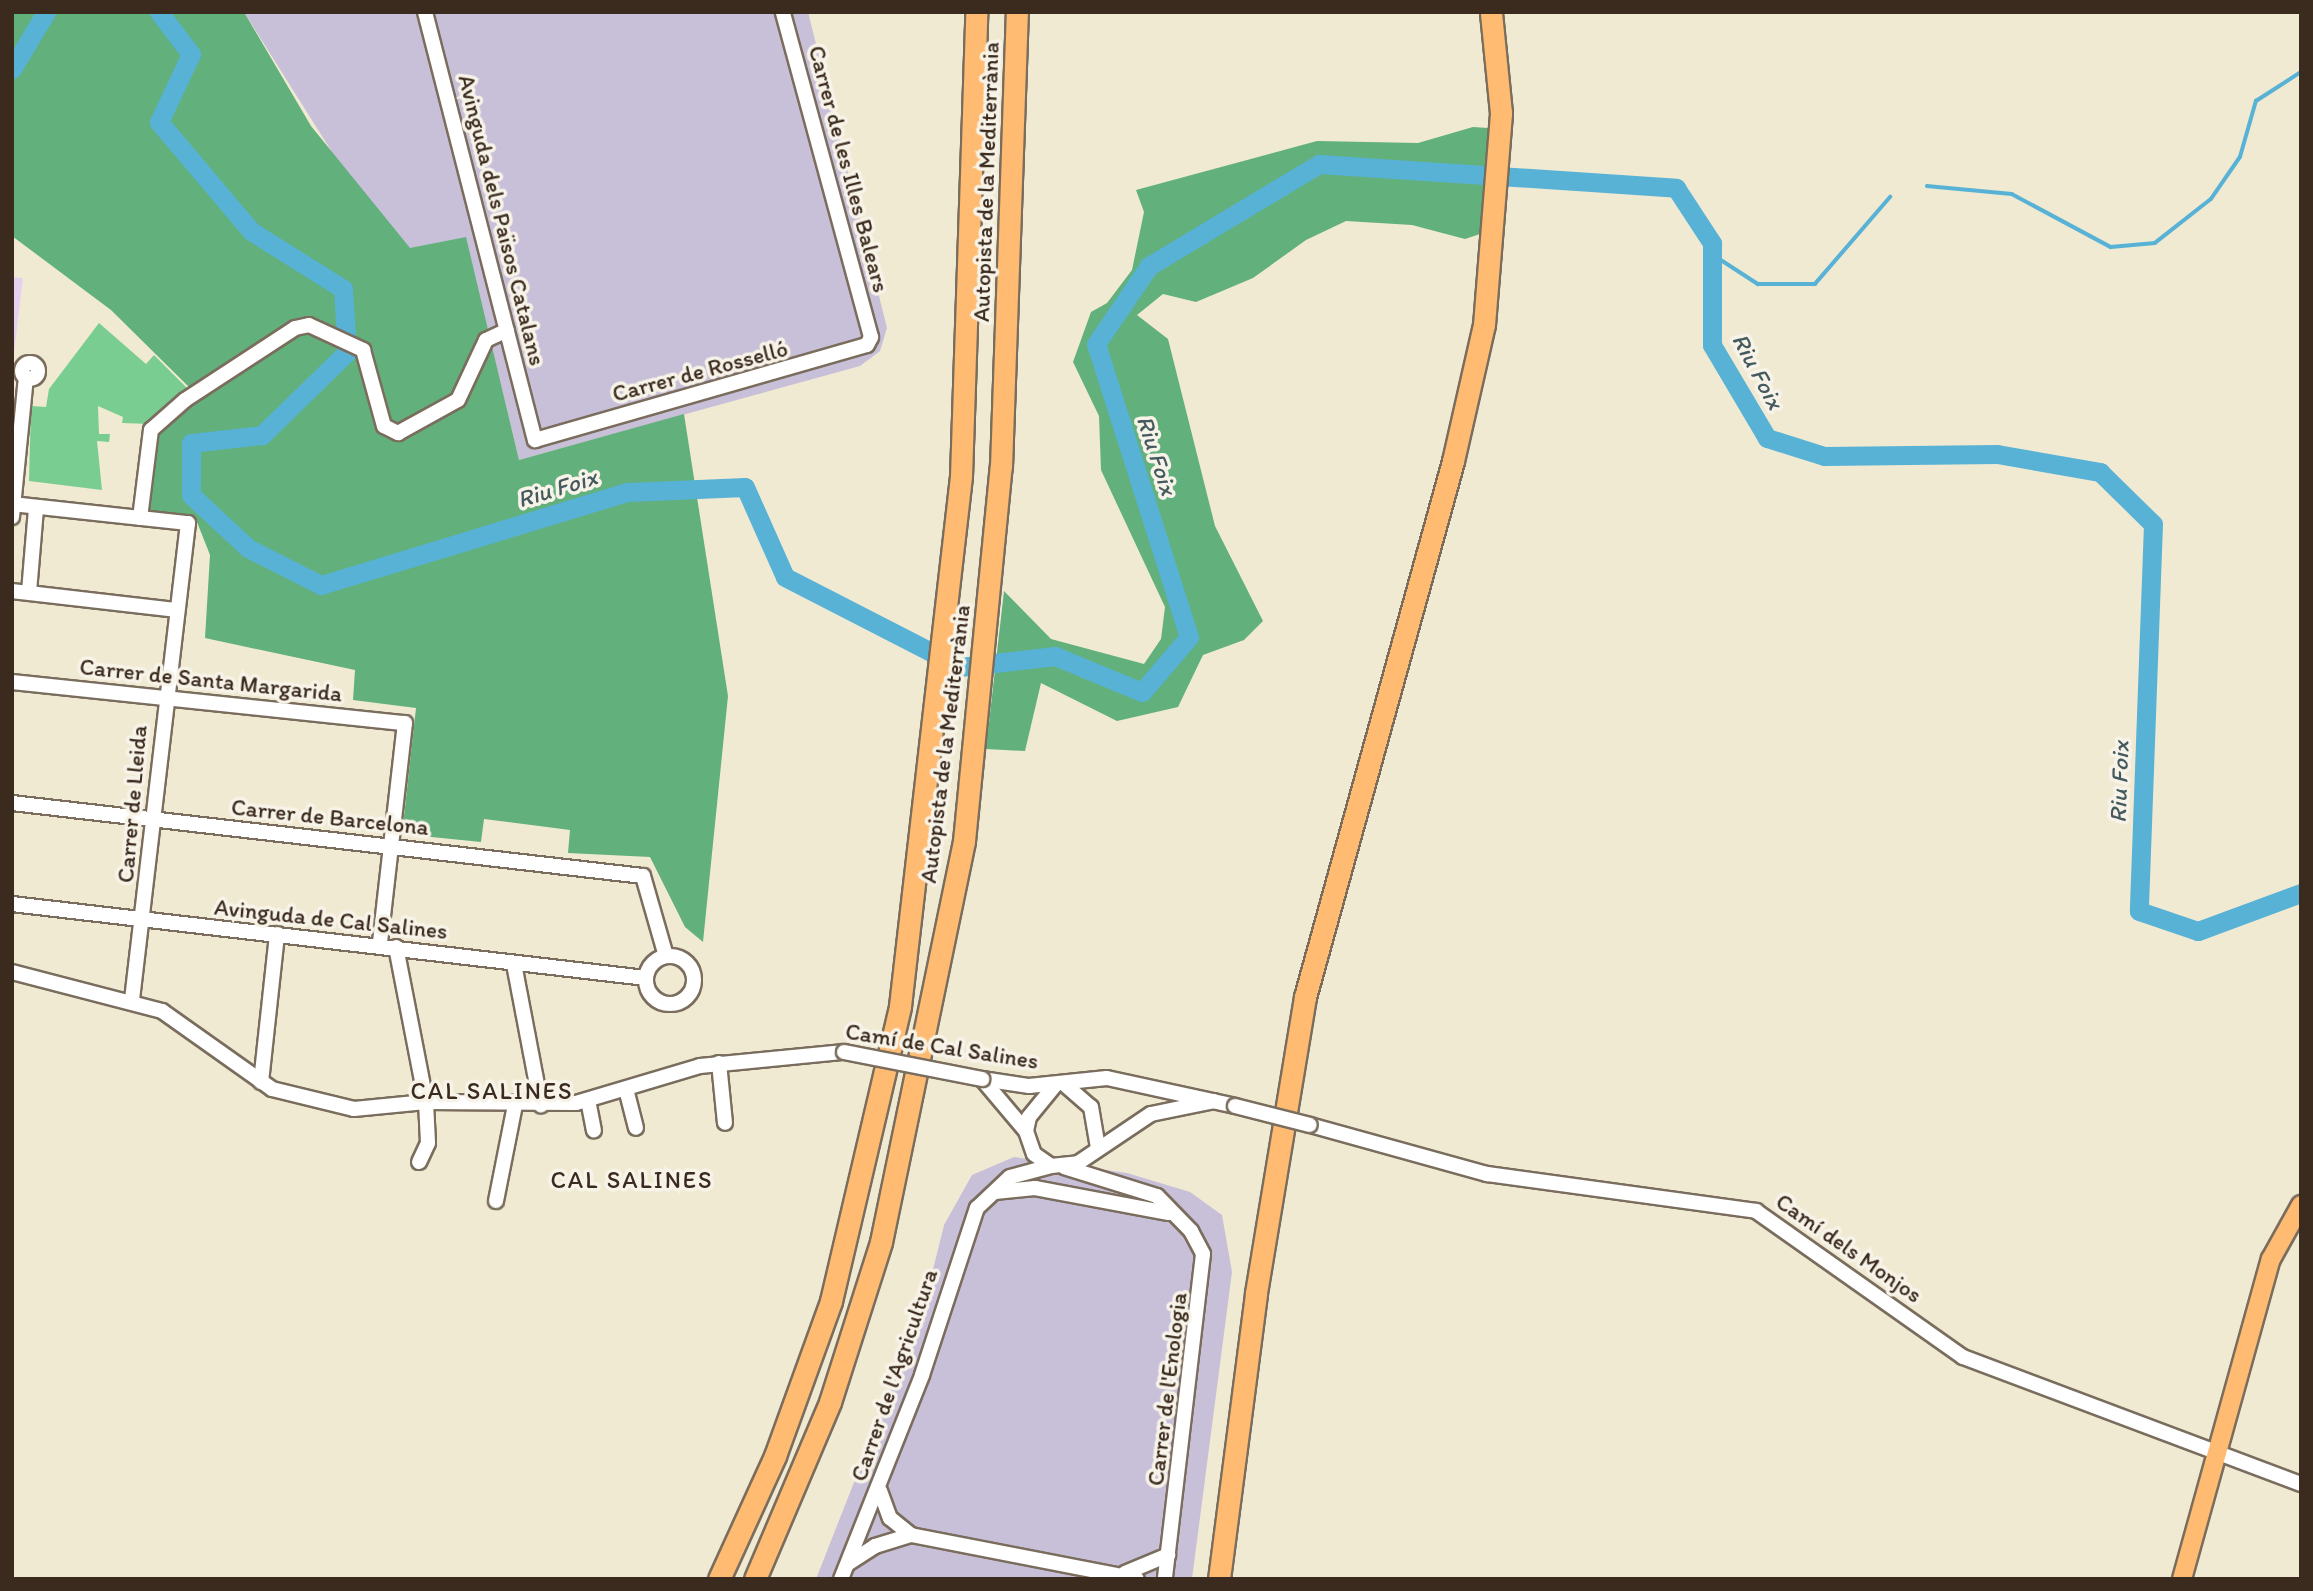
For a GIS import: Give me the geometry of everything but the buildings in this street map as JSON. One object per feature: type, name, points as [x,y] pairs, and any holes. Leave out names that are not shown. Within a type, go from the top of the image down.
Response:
[{"type":"highway","name":"Autopista de la Mediterrània","points":[[719,1579],[799,1396],[861,1195],[901,1006],[961,476],[976,12]]},
{"type":"highway","name":"Autopista de la Mediterrània","points":[[755,1579],[830,1402],[892,1198],[964,841],[1001,467],[1017,12]]},
{"type":"highway","points":[[1219,1579],[1255,1293],[1305,997],[1453,461],[1484,325],[1500,134],[1491,12]]},
{"type":"main road","points":[[2182,1579],[2272,1259],[2301,1205]]},
{"type":"street","name":"Avinguda dels Països Catalans","points":[[425,12],[535,440]]},
{"type":"street","name":"Carrer de les Illes Balears","points":[[783,12],[871,337]]},
{"type":"street","points":[[26,377],[14,509],[36,508],[140,518],[145,447],[158,422],[301,326],[345,340],[370,361],[384,426],[398,433],[458,400],[486,340],[507,330]]},
{"type":"street","name":"Carrer de Rosselló","points":[[535,440],[861,350],[871,337]]},
{"type":"street","points":[[29,592],[36,508]]},
{"type":"street","name":"Carrer de Lleida","points":[[132,1002],[145,922],[164,697],[188,523],[140,518]]},
{"type":"street","points":[[13,595],[29,592],[177,610]]},
{"type":"street","name":"Carrer de Santa Margarida","points":[[12,682],[405,723],[389,846]]},
{"type":"street","name":"Carrer de Barcelona","points":[[12,803],[643,876],[666,956]]},
{"type":"street","points":[[380,944],[389,846]]},
{"type":"street","name":"Avinguda de Cal Salines","points":[[12,904],[145,922],[380,944],[514,964],[646,978]]},
{"type":"street","points":[[261,1082],[277,934]]},
{"type":"street","points":[[396,947],[426,1102],[428,1143],[419,1162]]},
{"type":"street","points":[[666,956],[692,970],[686,999],[659,1002],[646,978],[666,956]]},
{"type":"street","points":[[514,964],[541,1105]]},
{"type":"street","name":"Camí de Cal Salines","points":[[12,972],[132,1002],[179,1020],[261,1082],[354,1110],[426,1102],[541,1105],[588,1100],[719,1063],[844,1052],[982,1079],[1059,1083],[1107,1079],[1214,1101],[1310,1125]]},
{"type":"street","points":[[719,1063],[726,1123]]},
{"type":"street","points":[[982,1079],[1026,1131],[1034,1154],[1057,1166],[1098,1148],[1151,1114],[1214,1101]]},
{"type":"street","points":[[1026,1131],[1029,1117],[1059,1083],[1091,1107],[1098,1148]]},
{"type":"street","points":[[626,1089],[636,1128]]},
{"type":"street","points":[[588,1100],[594,1130]]},
{"type":"street","points":[[496,1201],[515,1105]]},
{"type":"street","name":"Camí dels Monjos","points":[[1310,1125],[1496,1176],[1756,1211],[1963,1357],[2218,1450],[2301,1484]]},
{"type":"street","name":"Carrer de l'Agricultura","points":[[841,1579],[880,1491],[976,1208],[1010,1177],[1057,1166]]},
{"type":"street","name":"Carrer de l'Enologia","points":[[1057,1166],[1157,1196],[1199,1244],[1205,1265],[1165,1579]]},
{"type":"street","points":[[995,1192],[1035,1188],[1146,1205],[1174,1215]]},
{"type":"street","points":[[880,1491],[890,1518],[911,1535]]},
{"type":"street","points":[[848,1564],[875,1546],[911,1535],[1131,1576],[1168,1555]]},
{"type":"shaded area","points":[[244,12],[808,12],[887,328],[880,351],[860,366],[519,460],[487,327],[447,335]]},
{"type":"shaded area","points":[[12,277],[23,278],[14,353],[12,353]]},
{"type":"shaded area","points":[[1014,1157],[1127,1173],[1190,1192],[1222,1215],[1232,1272],[1192,1579],[816,1579],[925,1302],[944,1225],[972,1175]]},
{"type":"green space","points":[[12,12],[244,12],[311,126],[410,248],[466,237],[519,460],[684,414],[728,696],[703,942],[685,927],[650,857],[568,853],[570,830],[484,819],[481,842],[402,834],[416,708],[353,700],[355,670],[205,638],[210,555],[195,517],[147,512],[156,438],[196,401],[192,390],[111,310],[12,236]]},
{"type":"green space","points":[[1473,127],[1488,128],[1483,233],[1465,239],[1412,225],[1346,221],[1306,240],[1253,278],[1196,302],[1163,294],[1137,315],[1168,339],[1215,526],[1263,621],[1244,640],[1203,655],[1178,707],[1117,721],[1041,683],[1025,751],[986,749],[1004,591],[1051,639],[1144,664],[1161,639],[1165,607],[1101,470],[1099,416],[1073,362],[1091,312],[1107,303],[1132,270],[1144,212],[1136,190],[1317,141],[1418,143]]},
{"type":"green space","points":[[99,323],[146,364],[154,355],[191,392],[150,424],[122,423],[123,417],[98,406],[99,434],[110,434],[109,442],[97,441],[102,490],[29,481],[31,406],[46,407],[49,389]]},
{"type":"waterway","name":"Riu Foix","points":[[12,69],[46,12]]},
{"type":"waterway","name":"Riu Foix","points":[[159,12],[191,54],[159,122],[251,231],[343,289],[347,352],[262,435],[191,443],[191,495],[248,548],[321,585],[628,492],[745,487],[785,577],[960,667],[1055,656],[1142,692],[1189,637],[1096,344],[1149,266],[1319,164],[1676,188],[1712,243],[1712,345],[1767,438],[1824,456],[1997,454],[2100,472],[2153,524],[2139,911],[2198,931],[2301,893]]},
{"type":"waterway","points":[[1927,186],[2012,194],[2111,247],[2155,243],[2211,199],[2240,157],[2256,101],[2301,72]]},
{"type":"waterway","points":[[1712,254],[1758,284],[1815,284],[1890,197]]},
{"type":"district","name":"CAL SALINES","points":[[492,1091]]},
{"type":"district","name":"CAL SALINES","points":[[632,1180]]}]
